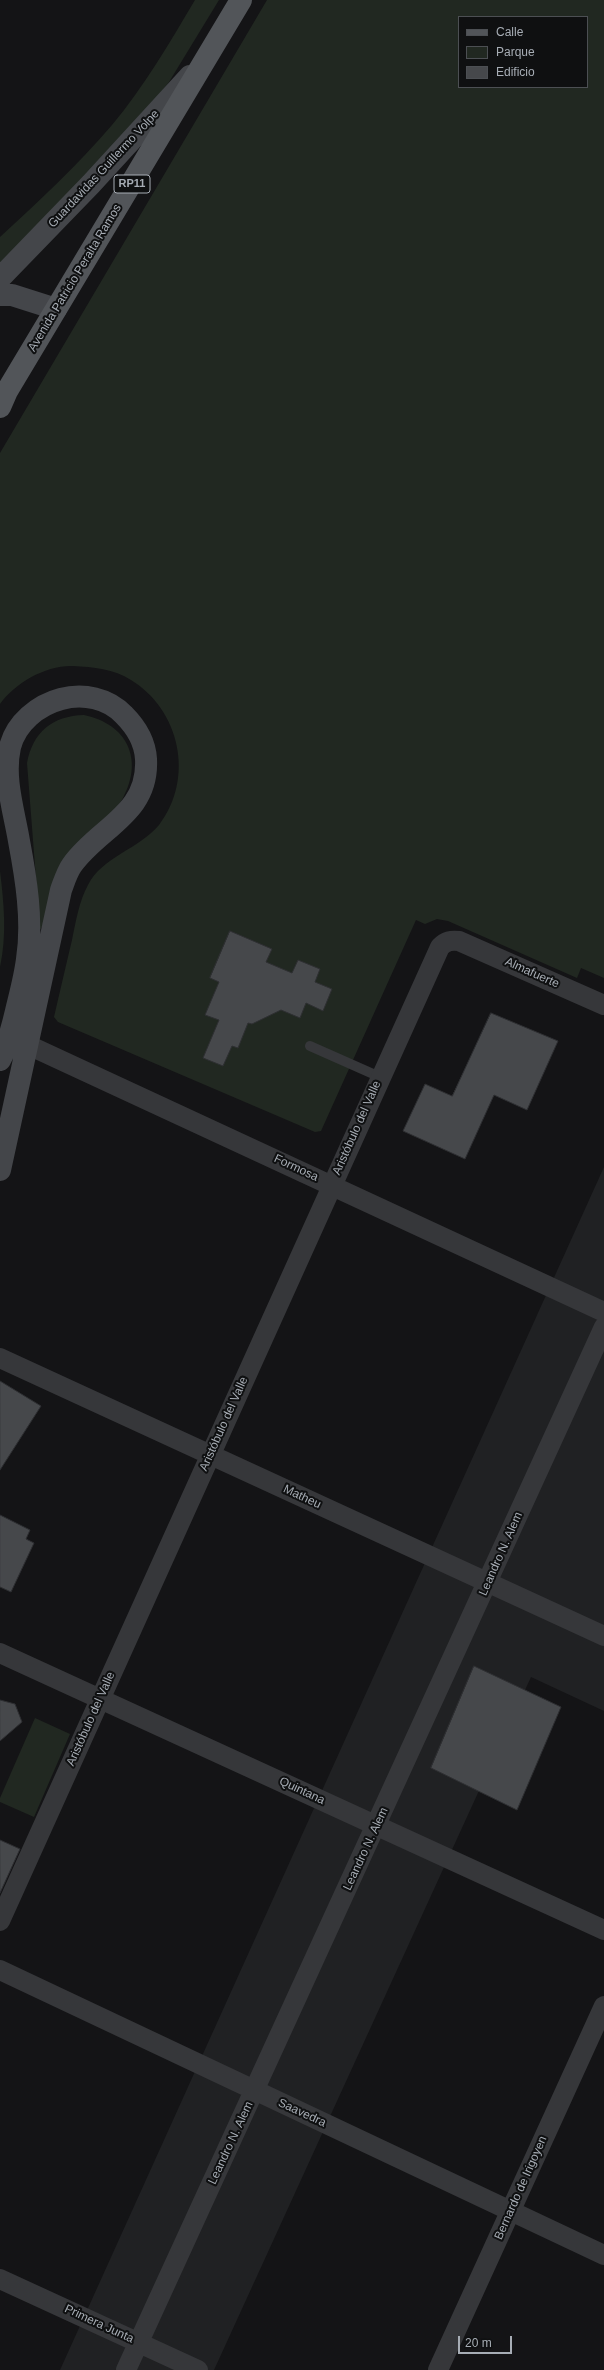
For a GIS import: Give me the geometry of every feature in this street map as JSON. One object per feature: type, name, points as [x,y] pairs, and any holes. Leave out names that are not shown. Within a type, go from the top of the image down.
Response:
[{"type":"main road","name":"Avenida Patricio Peralta Ramos","points":[[2,399],[241,0]]},
{"type":"main road","name":"Guardavidas Guillermo Volpe","points":[[0,278],[91,184],[207,58]]},
{"type":"main road","points":[[0,295],[12,295],[56,309]]},
{"type":"main road","points":[[0,1060],[18,1040],[61,890],[71,866],[90,844],[133,805],[142,788],[146,770],[142,742],[132,722],[115,708],[89,697],[72,696],[49,702],[30,714],[18,729],[10,746],[9,783],[25,882],[28,934],[27,959],[18,1040],[0,1170]]},
{"type":"street","name":"Aristóbulo del Valle","points":[[0,1921],[380,1077],[440,948],[444,943],[451,940],[459,941]]},
{"type":"street","name":"Almafuerte","points":[[459,941],[604,1005]]},
{"type":"street","name":"Formosa","points":[[18,1040],[604,1312]]},
{"type":"street","name":"Leandro N. Alem","points":[[126,2370],[377,1826],[604,1327]]},
{"type":"street","name":"Matheu","points":[[0,1358],[604,1636]]},
{"type":"street","name":"Quintana","points":[[0,1652],[604,1930]]},
{"type":"street","name":"Saavedra","points":[[0,1970],[510,2212],[604,2255]]},
{"type":"street","name":"Bernardo de Irigoyen","points":[[438,2370],[604,2006]]},
{"type":"street","name":"Primera Junta","points":[[0,2279],[198,2370]]},
{"type":"lane","points":[[310,1046],[380,1077]]},
{"type":"shaded area","points":[[604,1167],[604,1711],[531,1677],[214,2370],[60,2370]]},
{"type":"green space","points":[[195,0],[219,0],[169,82],[130,134],[0,268],[0,237],[72,169],[112,125],[146,80]]},
{"type":"green space","points":[[267,0],[604,0],[604,978],[581,968],[577,978],[448,921],[437,919],[425,924],[416,920],[321,1131],[315,1132],[58,1022],[54,1017],[78,911],[85,891],[94,875],[102,867],[141,841],[159,825],[170,807],[177,787],[179,766],[177,746],[171,727],[161,709],[148,693],[124,676],[103,669],[63,666],[42,672],[23,682],[6,696],[0,704],[0,453]]},
{"type":"green space","points":[[84,715],[111,726],[121,735],[128,745],[132,770],[129,784],[123,798],[40,930],[27,763],[30,752],[39,734],[53,722],[73,716]]},
{"type":"green space","points":[[0,871],[4,907],[4,943],[0,967]]},
{"type":"green space","points":[[35,1718],[70,1734],[34,1817],[0,1802],[0,1798]]},
{"type":"building","points":[[230,931],[272,949],[266,962],[292,973],[298,960],[320,969],[315,982],[332,989],[323,1011],[306,1003],[300,1018],[281,1010],[252,1024],[248,1023],[238,1048],[232,1046],[223,1066],[203,1058],[219,1020],[205,1015],[219,982],[210,978]]},
{"type":"building","points":[[491,1013],[558,1041],[527,1110],[494,1095],[465,1159],[403,1131],[425,1084],[452,1096]]},
{"type":"building","points":[[0,1381],[41,1406],[0,1470]]},
{"type":"building","points":[[0,1515],[30,1530],[26,1539],[34,1543],[11,1592],[0,1587]]},
{"type":"building","points":[[474,1666],[561,1707],[517,1810],[431,1768]]},
{"type":"building","points":[[0,1700],[15,1704],[22,1722],[0,1741]]},
{"type":"building","points":[[0,1840],[20,1849],[0,1893]]}]
